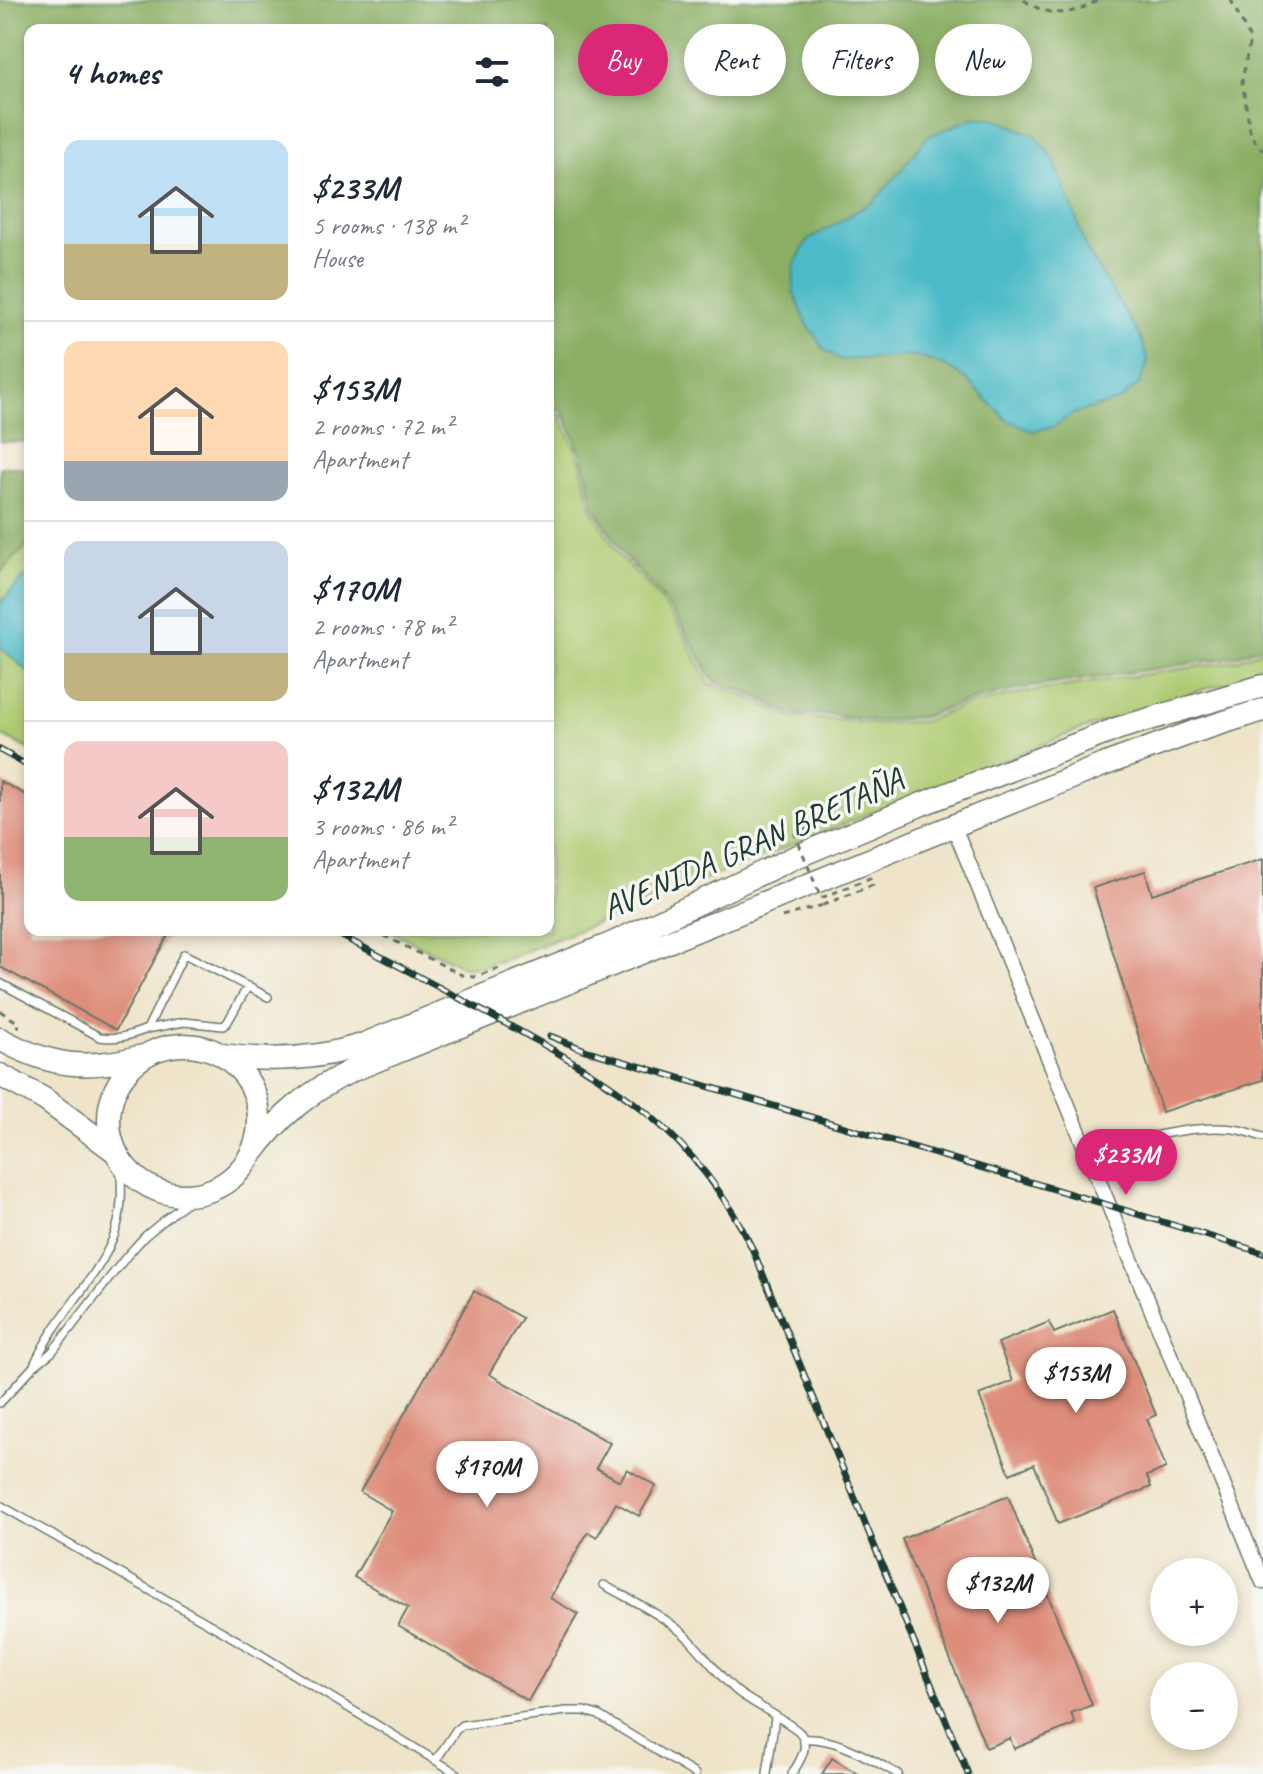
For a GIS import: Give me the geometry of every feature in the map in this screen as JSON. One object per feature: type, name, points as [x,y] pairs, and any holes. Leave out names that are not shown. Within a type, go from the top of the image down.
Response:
[{"type":"main road","name":"AVENIDA GRAN BRETAÑA","points":[[222,1055],[260,1060],[297,1059],[332,1054],[362,1045],[613,943],[791,859],[893,816],[1109,731],[1263,686]]},
{"type":"main road","name":"AVENIDA GRAN BRETAÑA","points":[[252,1153],[279,1120],[299,1102],[345,1074],[1103,765],[1263,710]]},
{"type":"main road","points":[[893,816],[931,817],[954,827]]},
{"type":"main road","points":[[0,1039],[43,1060],[67,1064],[114,1063],[145,1056]]},
{"type":"main road","points":[[0,1075],[44,1099],[118,1156],[135,1177],[153,1189],[174,1195],[195,1195],[216,1189],[241,1170],[256,1143],[259,1113],[254,1093],[238,1067],[222,1055],[188,1045],[161,1048],[136,1062],[121,1079],[112,1098],[109,1131],[118,1156]]},
{"type":"street","points":[[954,827],[1263,1582]]},
{"type":"lane","points":[[147,1029],[184,954],[268,997]]},
{"type":"lane","points":[[0,983],[100,1037],[120,1038],[184,1022],[223,1026],[248,986]]},
{"type":"lane","points":[[1088,1153],[1203,1127],[1239,1130],[1263,1137]]},
{"type":"lane","points":[[33,1367],[42,1346],[113,1237],[121,1199],[118,1156]]},
{"type":"lane","points":[[0,1403],[33,1367],[61,1343],[145,1236],[195,1195]]},
{"type":"lane","points":[[0,1505],[225,1633],[458,1774]]},
{"type":"lane","points":[[604,1585],[675,1627],[724,1680],[752,1702],[796,1728],[803,1739],[802,1757],[792,1774]]},
{"type":"lane","points":[[436,1760],[462,1725],[575,1710],[598,1715],[695,1774]]},
{"type":"lane","points":[[767,1774],[775,1717]]},
{"type":"lane","points":[[803,1739],[830,1741],[898,1774]]},
{"type":"path","points":[[1024,0],[1038,10],[1066,14],[1098,0]]},
{"type":"path","points":[[1231,0],[1250,39],[1242,81],[1251,136],[1263,151]]},
{"type":"path","points":[[823,905],[873,885],[870,878],[821,898],[795,834],[830,820]]},
{"type":"path","points":[[386,936],[462,975],[474,977],[505,968]]},
{"type":"green space","points":[[0,0],[1263,0],[1263,646],[1234,657],[1019,689],[965,702],[923,717],[877,721],[791,714],[713,681],[678,619],[623,555],[594,506],[582,455],[562,410],[554,409],[554,24],[24,24],[24,442],[0,442]]},
{"type":"green space","points":[[554,413],[559,413],[579,456],[591,507],[620,557],[648,585],[676,621],[710,684],[790,717],[877,724],[924,721],[966,705],[1020,693],[1234,661],[1263,650],[1263,675],[1211,687],[1074,732],[509,958],[483,966],[463,967],[401,936],[554,936]]},
{"type":"green space","points":[[0,467],[20,467],[24,471],[24,548],[0,573]]},
{"type":"green space","points":[[24,548],[24,747],[0,735],[0,573]]},
{"type":"water","points":[[972,118],[994,118],[1036,136],[1054,160],[1085,247],[1141,338],[1148,361],[1140,383],[1121,400],[1075,413],[1053,427],[1032,431],[1007,420],[965,378],[945,366],[915,356],[841,360],[824,349],[807,324],[793,291],[794,266],[807,241],[874,201],[927,137]]},
{"type":"water","points":[[23,578],[24,668],[0,647],[0,603]]},
{"type":"building","points":[[0,781],[24,794],[24,936],[168,936],[116,1030],[0,967]]},
{"type":"building","points":[[1263,859],[1263,1080],[1162,1112],[1093,888],[1145,871],[1152,894]]},
{"type":"building","points":[[474,1291],[522,1318],[489,1374],[610,1443],[596,1468],[620,1481],[627,1469],[656,1486],[639,1516],[616,1503],[597,1537],[588,1532],[550,1598],[578,1614],[528,1701],[398,1626],[408,1608],[354,1577],[392,1511],[360,1492]]},
{"type":"building","points":[[1113,1309],[1156,1415],[1147,1419],[1166,1468],[1147,1476],[1151,1487],[1058,1524],[1034,1464],[1010,1474],[979,1395],[1013,1381],[998,1343],[1049,1322],[1054,1333]]},
{"type":"building","points":[[1008,1496],[1092,1705],[1071,1713],[1075,1724],[1014,1749],[1010,1738],[986,1748],[902,1539]]},
{"type":"building","points":[[832,1758],[858,1774],[822,1774]]},
{"type":"railway","points":[[0,750],[24,764]]},
{"type":"railway","points":[[341,936],[581,1066],[647,1114],[704,1171],[752,1248],[968,1774]]},
{"type":"railway","points":[[550,1036],[585,1050],[1263,1253]]}]
